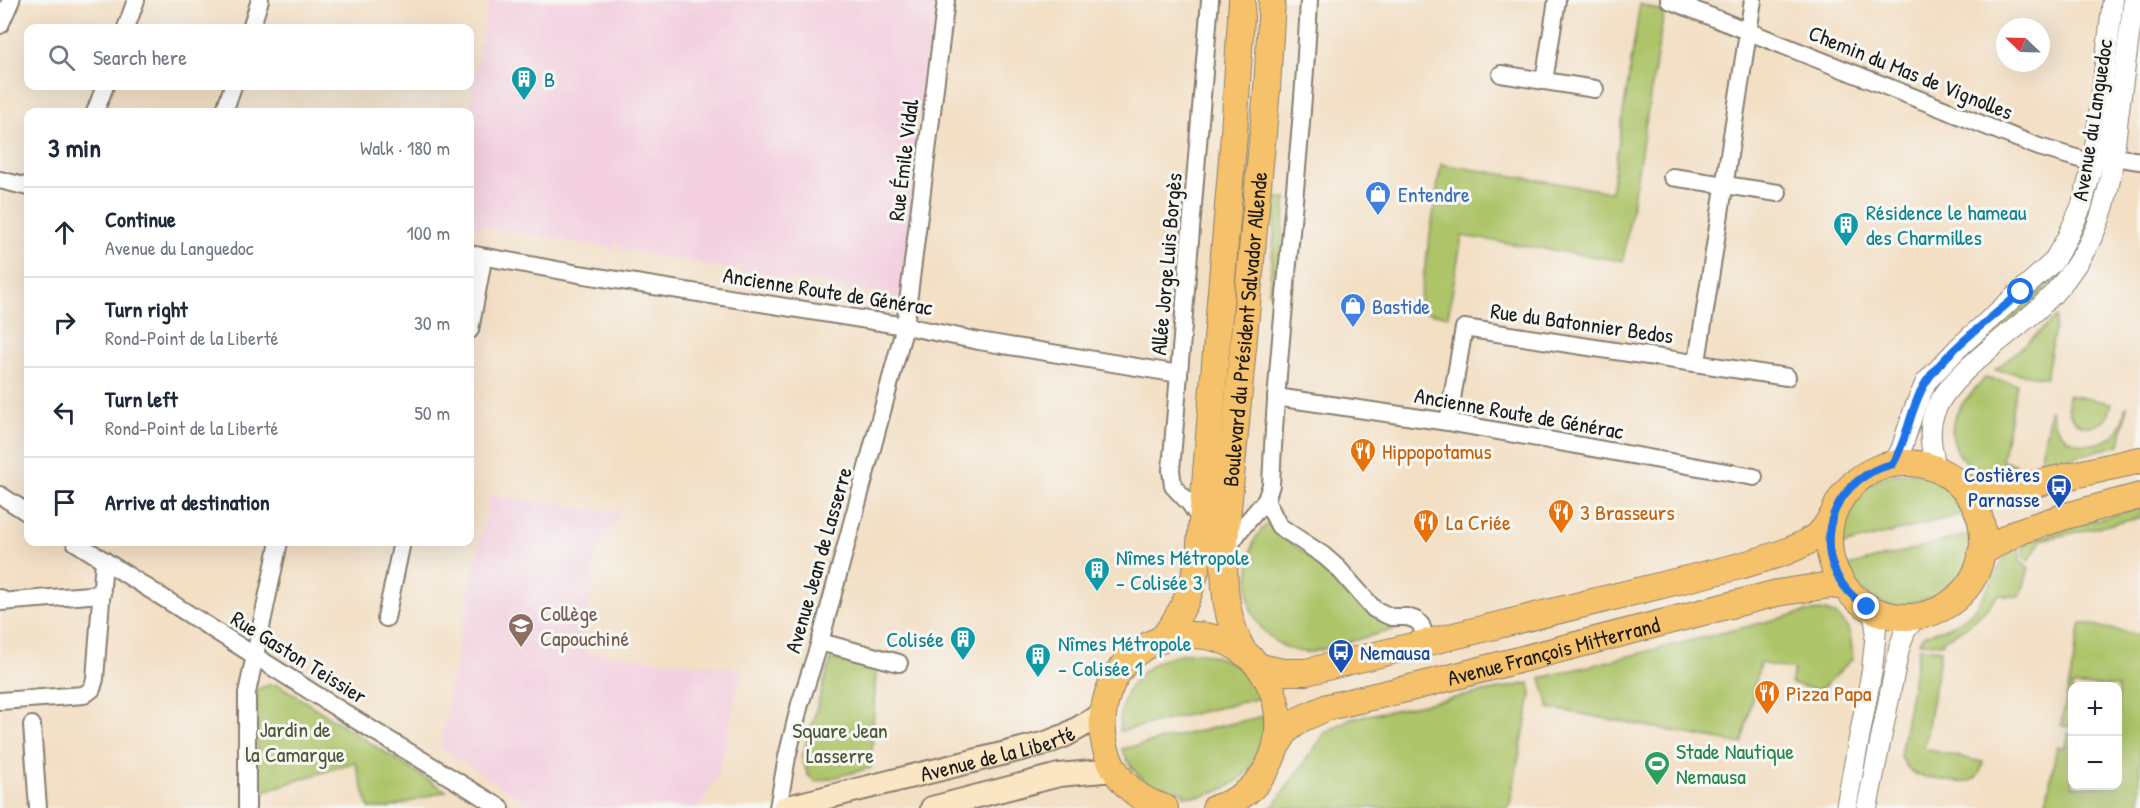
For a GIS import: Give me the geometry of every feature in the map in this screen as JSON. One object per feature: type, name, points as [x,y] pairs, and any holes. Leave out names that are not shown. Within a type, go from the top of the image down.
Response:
[{"type":"main road","name":"Boulevard du Président Salvador Allende","points":[[1161,640],[1176,622],[1194,582],[1199,557],[1234,134],[1242,0]]},
{"type":"main road","name":"Boulevard du Président Salvador Allende","points":[[1272,0],[1268,89],[1224,552],[1224,582],[1228,618],[1233,633],[1271,686],[1277,705],[1279,725],[1276,747]]},
{"type":"main road","points":[[1962,487],[1986,491],[2008,490],[2140,460]]},
{"type":"main road","points":[[1893,464],[1919,464],[1936,469],[1962,487],[1979,513],[1982,535],[1981,553],[1972,579],[1956,598],[1934,611],[1917,616],[1893,616],[1867,607],[1844,587],[1835,572],[1829,552],[1831,518],[1839,502],[1854,483],[1874,469],[1893,464]]},
{"type":"main road","points":[[1981,553],[2017,532],[2140,496]]},
{"type":"main road","name":"Avenue François Mitterrand","points":[[1161,640],[1181,635],[1204,636],[1224,641],[1252,660],[1283,672],[1306,672],[1779,554],[1820,533],[1831,518]]},
{"type":"main road","name":"Avenue François Mitterrand","points":[[1276,747],[1286,731],[1301,719],[1328,707],[1777,593],[1831,585],[1844,587]]},
{"type":"main road","points":[[1156,806],[1130,788],[1114,770],[1104,746],[1101,729],[1107,696],[1118,673],[1141,650],[1161,640]]},
{"type":"main road","name":"Avenue de la Liberté","points":[[784,808],[1046,743],[1066,735],[1102,714]]},
{"type":"main road","points":[[1220,807],[1237,799],[1254,786],[1269,764],[1276,747]]},
{"type":"main road","name":"Avenue de la Liberté","points":[[932,808],[1059,775],[1114,770]]},
{"type":"street","points":[[0,25],[11,0]]},
{"type":"street","points":[[127,24],[136,0]]},
{"type":"street","points":[[252,24],[260,0]]},
{"type":"street","name":"Rue Émile Vidal","points":[[905,326],[946,0]]},
{"type":"street","name":"Allée Jorge Luis Borgès","points":[[1202,522],[1171,481],[1210,0]]},
{"type":"street","points":[[1224,552],[1266,500],[1271,485],[1276,397],[1305,83],[1309,0]]},
{"type":"street","points":[[1544,81],[1557,0]]},
{"type":"street","name":"Chemin du Mas de Vignolles","points":[[1669,0],[2039,147],[2092,163]]},
{"type":"street","points":[[1697,362],[1753,0]]},
{"type":"street","name":"Avenue du Languedoc","points":[[1893,464],[1901,450],[1915,406],[1926,382],[1958,348],[2052,262],[2067,238],[2082,205],[2092,163],[2113,0]]},
{"type":"street","name":"Avenue du Languedoc","points":[[1936,469],[1930,432],[1934,412],[1940,402],[1973,363],[2039,308],[2073,270],[2088,246],[2100,219],[2108,194],[2114,157],[2134,0]]},
{"type":"street","points":[[1501,74],[1595,89]]},
{"type":"street","points":[[97,108],[103,90]]},
{"type":"street","points":[[225,108],[232,90]]},
{"type":"street","points":[[2092,163],[2114,157],[2140,161]]},
{"type":"street","points":[[1672,177],[1778,193]]},
{"type":"street","points":[[0,180],[24,186]]},
{"type":"street","points":[[474,283],[476,259]]},
{"type":"street","name":"Ancienne Route de Générac","points":[[476,259],[905,326],[1179,374]]},
{"type":"street","name":"Avenue Jean de Lasserre","points":[[778,808],[787,757],[798,715],[820,642],[905,326]]},
{"type":"street","name":"Rue du Batonnier Bedos","points":[[1448,422],[1464,328],[1787,377]]},
{"type":"street","name":"Ancienne Route de Générac","points":[[1276,397],[1448,422],[1754,477]]},
{"type":"street","points":[[0,495],[24,510]]},
{"type":"street","points":[[1266,500],[1279,526],[1323,555],[1338,568],[1374,609],[1391,617],[1407,617],[1416,620],[1421,625],[1427,642]]},
{"type":"street","name":"Rue Gaston Teissier","points":[[81,546],[254,656],[501,808]]},
{"type":"street","points":[[248,808],[247,693],[278,546]]},
{"type":"street","points":[[386,618],[401,546]]},
{"type":"street","points":[[0,701],[84,695],[92,688],[95,679],[104,560]]},
{"type":"street","points":[[0,598],[0,602],[102,594]]},
{"type":"street","points":[[1846,808],[1872,670],[1875,642],[1874,617],[1867,607]]},
{"type":"street","points":[[1867,808],[1895,663],[1905,632],[1917,616]]},
{"type":"street","points":[[820,642],[899,663]]},
{"type":"street","points":[[32,725],[38,808]]},
{"type":"shaded area","points":[[489,0],[941,0],[928,108],[911,112],[908,132],[925,142],[904,298],[621,250],[622,245],[616,243],[615,249],[474,226],[474,108],[469,108],[472,90],[474,90]]},
{"type":"shaded area","name":"Collège Capouchiné","points":[[490,495],[623,513],[596,552],[584,652],[742,669],[718,775],[699,808],[534,808],[440,747],[458,646]]},
{"type":"green space","points":[[1640,4],[1664,12],[1623,261],[1462,236],[1448,316],[1418,311],[1441,164],[1611,192]]},
{"type":"green space","points":[[2097,180],[2102,181],[2097,206],[2066,268],[1930,405],[1923,403],[1933,384],[2040,285]]},
{"type":"green space","points":[[1277,198],[1286,198],[1277,293],[1269,293]]},
{"type":"green space","points":[[2057,317],[2046,378],[1995,370]]},
{"type":"green space","points":[[1985,378],[2017,384],[2002,461],[2015,464],[2013,471],[1989,473],[1973,467],[1960,456],[1953,440],[1953,422],[1956,414]]},
{"type":"green space","points":[[2068,395],[2112,403],[2102,422],[2094,426],[2086,426],[2078,423],[2072,416],[2068,407]]},
{"type":"green space","points":[[2126,406],[2120,445],[2039,466],[2051,409],[2055,424],[2063,435],[2080,443],[2090,444],[2100,443],[2116,433],[2122,423]]},
{"type":"green space","points":[[1911,472],[1929,477],[1944,485],[1957,497],[1967,513],[1839,546],[1844,515],[1849,503],[1858,493],[1881,479]]},
{"type":"green space","points":[[2140,507],[2140,518],[2041,540],[2029,561],[2023,556],[2023,542]]},
{"type":"green space","points":[[1268,523],[1296,547],[1335,574],[1357,605],[1396,629],[1312,652],[1285,647],[1270,637],[1253,614],[1248,588],[1252,545]]},
{"type":"green space","points":[[1972,534],[1970,555],[1963,574],[1950,590],[1933,602],[1932,597],[1909,603],[1909,607],[1899,607],[1879,602],[1855,584],[1844,567]]},
{"type":"green space","points":[[2018,546],[2020,561],[2029,568],[2021,595],[2017,597],[1998,595],[1974,621],[1944,639],[1942,644],[1919,642],[1927,634],[1947,628],[1970,613],[1983,596],[2003,560]]},
{"type":"green space","points":[[1826,611],[1845,623],[1850,635],[1853,658],[1818,690],[1791,684],[1794,670],[1760,663],[1742,744],[1549,708],[1541,678],[1805,612]]},
{"type":"green space","points":[[2081,623],[2140,635],[2140,808],[2045,808],[2057,747],[2065,747],[2068,733],[2068,790],[2122,790],[2122,682],[2069,682]]},
{"type":"green space","points":[[1919,647],[1941,650],[1924,749],[1983,762],[1981,771],[1972,780],[1953,782],[1917,775],[1908,769],[1900,756]]},
{"type":"green space","points":[[1195,652],[1215,656],[1244,671],[1257,688],[1260,698],[1120,731],[1124,699],[1140,675],[1164,659]]},
{"type":"green space","name":"Square Jean Lasserre","points":[[831,659],[876,669],[871,768],[816,782],[808,775],[802,758]]},
{"type":"green space","points":[[1529,683],[1531,695],[1509,808],[1270,808],[1325,733],[1349,719]]},
{"type":"green space","name":"Jardin de la Camargue","points":[[268,685],[279,685],[446,791],[389,808],[369,808],[355,762],[258,793],[256,690]]},
{"type":"green space","points":[[2068,689],[2068,727],[2061,725]]},
{"type":"green space","points":[[1264,716],[1261,748],[1249,770],[1230,786],[1208,794],[1183,796],[1184,793],[1161,786],[1159,790],[1153,787],[1136,773],[1122,749]]},
{"type":"place","name":"B","points":[[524,102]]},
{"type":"place","name":"Entendre","points":[[1378,217]]},
{"type":"place","name":"Résidence le hameau des Charmilles","points":[[1846,248]]},
{"type":"place","name":"Bastide","points":[[1353,329]]},
{"type":"place","name":"Hippopotamus","points":[[1363,474]]},
{"type":"place","name":"Costières Parnasse","points":[[2059,510]]},
{"type":"place","name":"3 Brasseurs","points":[[1561,535]]},
{"type":"place","name":"La Criée","points":[[1426,545]]},
{"type":"place","name":"Nîmes Métropole - Colisée 3","points":[[1097,593]]},
{"type":"place","name":"Collège Capouchiné","points":[[521,649]]},
{"type":"place","name":"Colisée","points":[[963,662]]},
{"type":"place","name":"Nemausa","points":[[1341,675]]},
{"type":"place","name":"Nîmes Métropole - Colisée 1","points":[[1038,679]]},
{"type":"place","name":"Pizza Papa","points":[[1767,716]]},
{"type":"place","name":"Stade Nautique Nemausa","points":[[1657,787]]},
{"type":"route","points":[[1867,607],[1852,596],[1835,572],[1828,539],[1834,510],[1854,483],[1874,469],[1893,464],[1901,450],[1915,406],[1926,382],[1958,348],[2021,292]]}]
